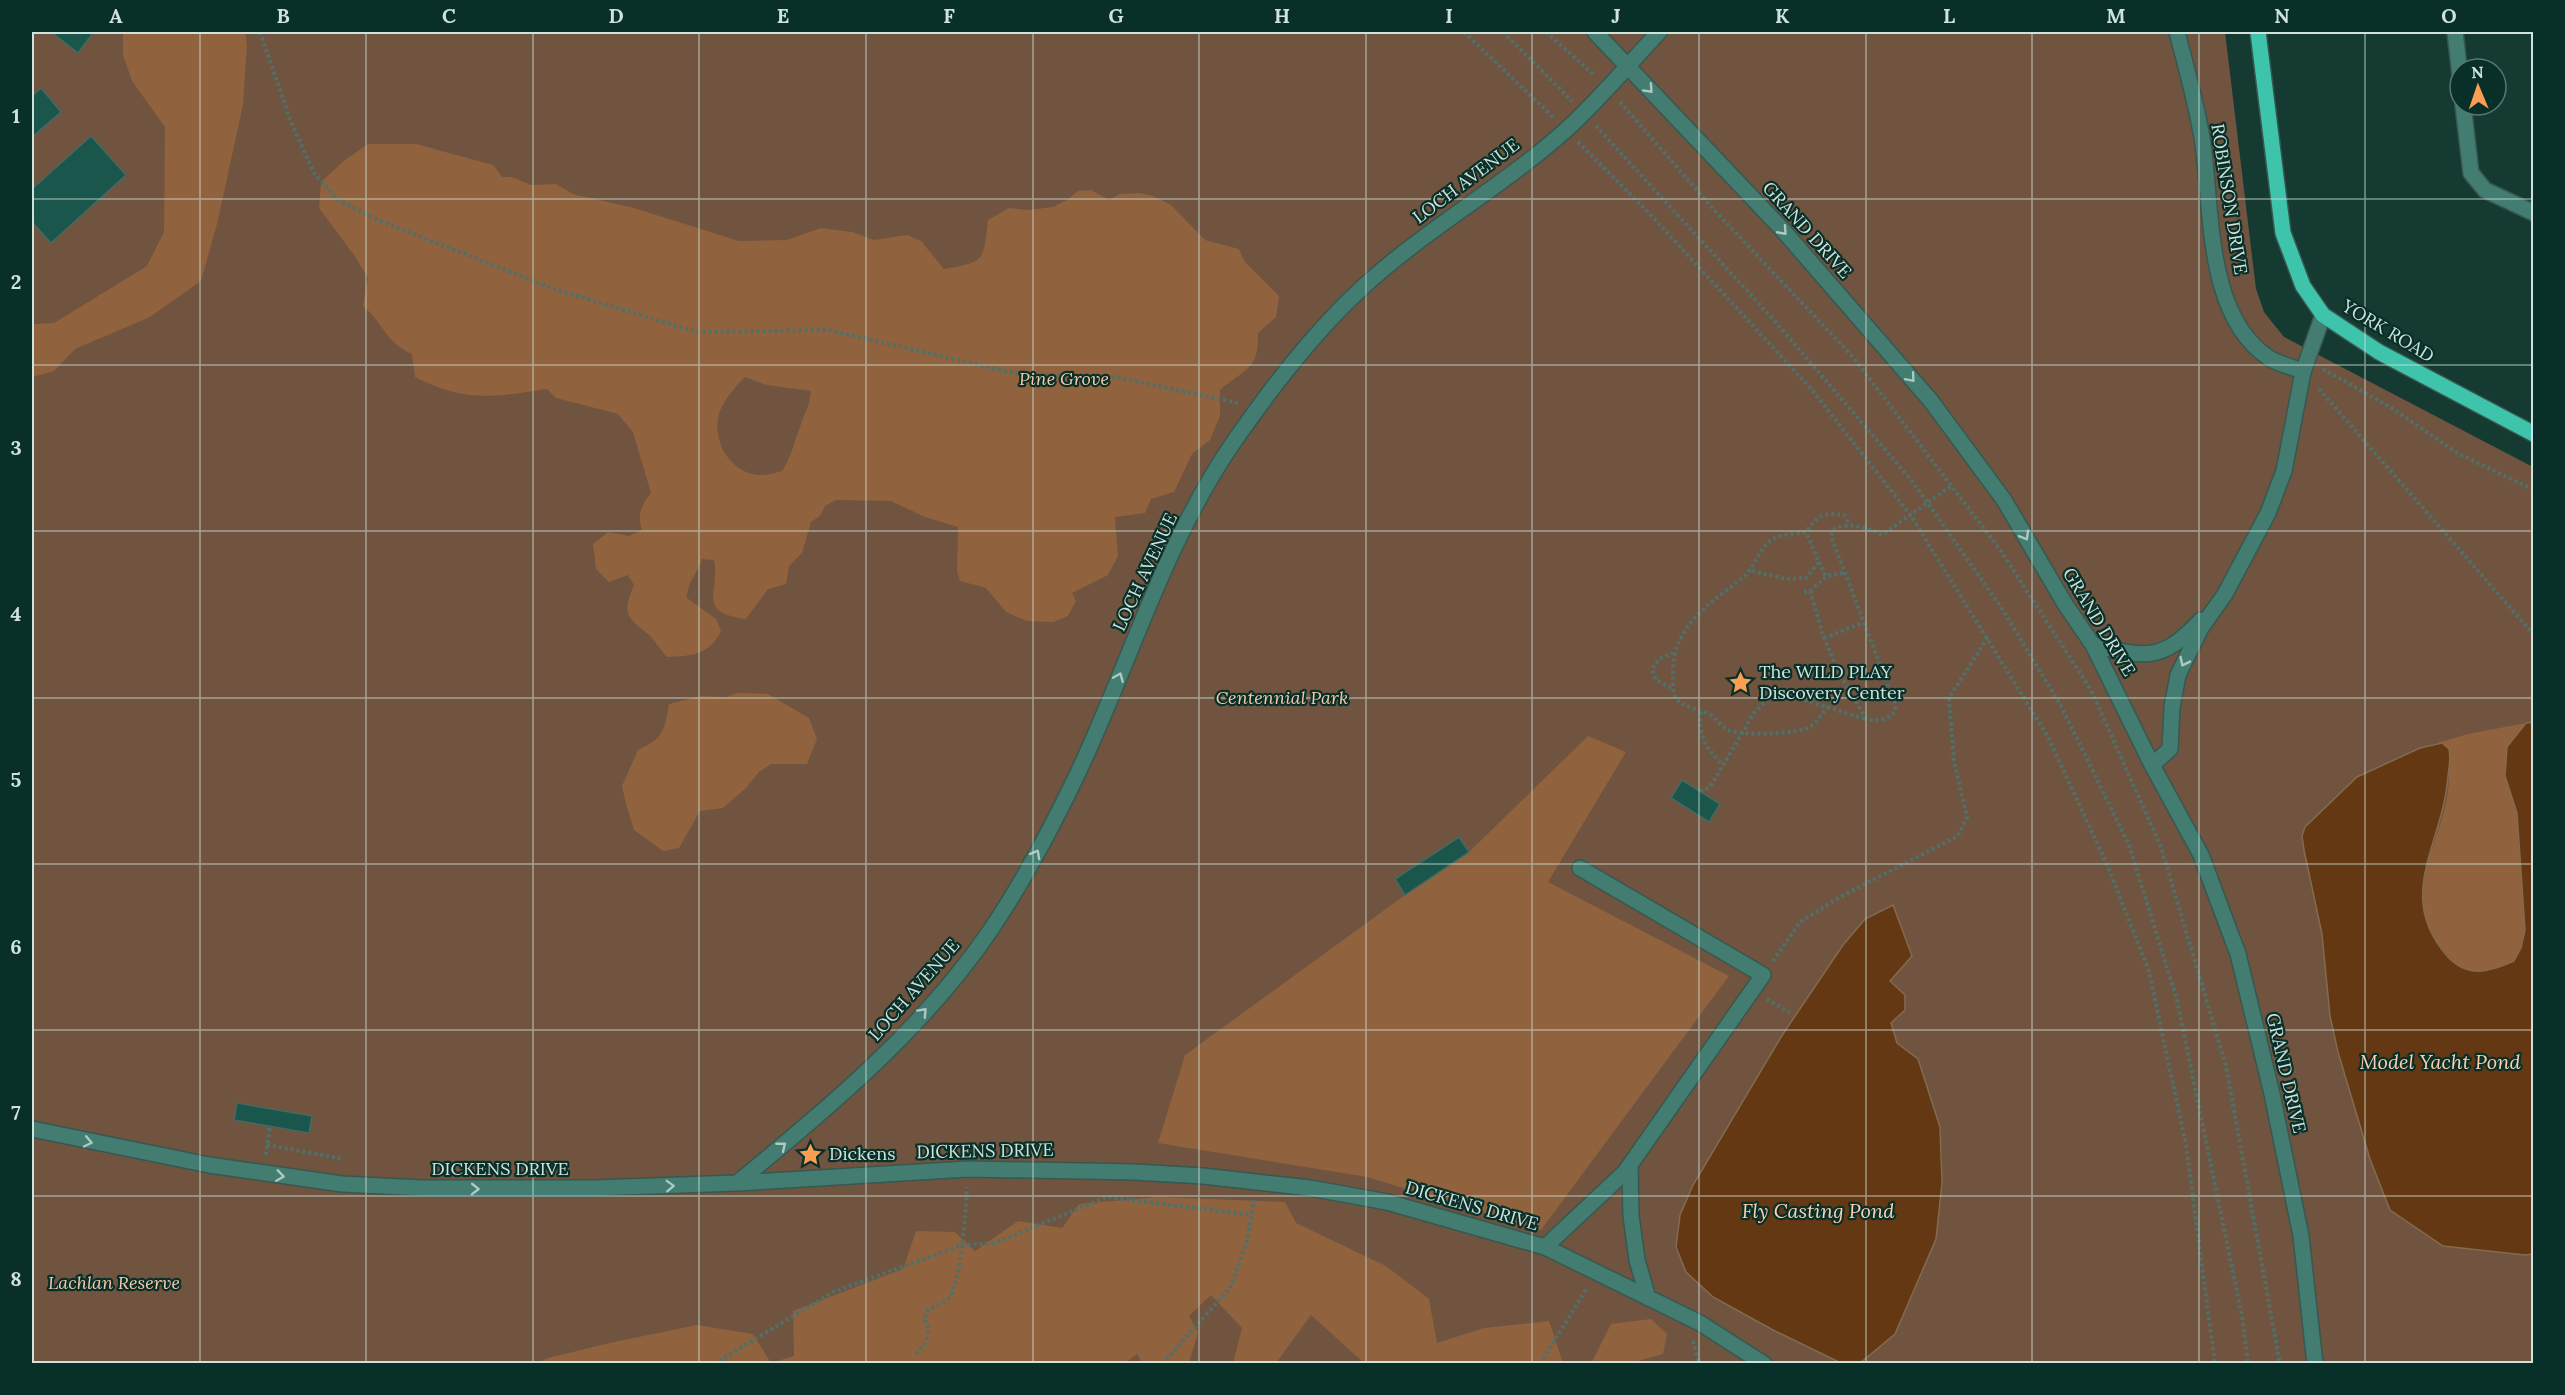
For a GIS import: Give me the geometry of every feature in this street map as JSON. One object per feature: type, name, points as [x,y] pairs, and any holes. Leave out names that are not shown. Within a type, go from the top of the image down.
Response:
[{"type":"main road","name":"YORK ROAD","points":[[2258,32],[2283,233],[2302,286],[2323,315],[2379,352],[2534,434]]},
{"type":"street","name":"GRAND DRIVE","points":[[1594,32],[1781,228],[1931,401],[2004,500],[2065,604],[2093,645],[2152,765],[2201,855],[2238,954],[2272,1094],[2301,1236],[2315,1364]]},
{"type":"street","name":"LOCH AVENUE","points":[[737,1183],[829,1108],[891,1047],[945,989],[991,929],[1036,855],[1077,775],[1179,537],[1231,447],[1324,325],[1364,286],[1413,246],[1566,130],[1659,32]]},
{"type":"street","name":"ROBINSON DRIVE","points":[[2178,32],[2202,138],[2216,264],[2231,314],[2250,339],[2270,358],[2303,372]]},
{"type":"street","points":[[2455,32],[2458,57]]},
{"type":"street","points":[[2464,117],[2471,173],[2485,190],[2534,213]]},
{"type":"street","points":[[2152,765],[2170,748],[2172,707],[2178,675],[2200,628],[2225,594],[2268,513],[2284,471],[2303,372],[2323,315]]},
{"type":"street","points":[[2093,645],[2136,655],[2159,654],[2197,624],[2225,594]]},
{"type":"street","points":[[1545,1246],[1630,1166],[1763,975],[1580,868]]},
{"type":"street","name":"DICKENS DRIVE","points":[[32,1129],[131,1151],[263,1173],[342,1184],[422,1188],[596,1188],[737,1183],[968,1169],[1135,1172],[1203,1176],[1310,1188],[1387,1202],[1545,1246],[1700,1323],[1764,1364]]},
{"type":"street","points":[[1630,1166],[1631,1216],[1637,1260],[1648,1298]]},
{"type":"path","points":[[260,32],[291,122],[314,174],[338,200],[378,220],[554,290],[697,332],[828,330],[1018,374],[1116,377],[1259,408]]},
{"type":"path","points":[[1464,32],[1647,211],[1813,391],[1911,516],[2048,737],[2108,867],[2149,971],[2186,1145],[2215,1364]]},
{"type":"path","points":[[1503,32],[1583,112],[1772,318],[1912,481],[2001,607],[2060,704],[2129,845],[2177,1000],[2242,1316],[2248,1364]]},
{"type":"path","points":[[1546,32],[1607,87],[1716,212],[1853,357],[2001,550],[2091,690],[2161,847],[2226,1066],[2280,1364]]},
{"type":"path","points":[[2303,372],[2324,369],[2390,407],[2459,454],[2534,490]]},
{"type":"path","points":[[2303,372],[2534,635]]},
{"type":"path","points":[[1700,791],[1710,787],[1754,713],[1773,694],[1789,695],[1866,719],[1883,720],[1895,712],[1895,704],[1862,623],[1831,536],[1834,529],[1850,525],[1863,526],[1882,535],[1952,486]]},
{"type":"path","points":[[1671,688],[1673,653],[1695,615],[1752,571],[1763,547],[1776,537],[1806,532],[1817,516],[1826,513],[1844,515],[1850,525]]},
{"type":"path","points":[[1806,532],[1826,577]]},
{"type":"path","points":[[1752,571],[1787,579],[1806,578],[1819,562]]},
{"type":"path","points":[[1804,592],[1810,591],[1826,577],[1843,573]]},
{"type":"path","points":[[1810,591],[1824,638],[1840,675],[1866,719]]},
{"type":"path","points":[[1824,638],[1862,623]]},
{"type":"path","points":[[1763,975],[1800,922],[1840,897],[1958,836],[1967,817],[1954,761],[1949,698],[1988,637]]},
{"type":"path","points":[[1673,653],[1659,659],[1652,669],[1656,680],[1671,688],[1678,700],[1690,709],[1709,713],[1729,731],[1742,733],[1810,727],[1828,706]]},
{"type":"path","points":[[1701,712],[1699,724],[1706,748],[1723,765]]},
{"type":"path","points":[[1753,991],[1792,1014]]},
{"type":"path","points":[[263,1173],[270,1126]]},
{"type":"path","points":[[267,1145],[344,1159]]},
{"type":"path","points":[[916,1354],[926,1342],[929,1329],[924,1319],[928,1310],[947,1300],[955,1280],[962,1245],[968,1169]]},
{"type":"path","points":[[714,1364],[833,1292],[962,1245],[995,1243],[1107,1197],[1251,1215],[1246,1242],[1230,1288],[1162,1364]]},
{"type":"path","points":[[1540,1364],[1597,1272]]},
{"type":"green space","name":"Centennial Park","points":[[32,32],[2225,32],[2256,289],[2264,312],[2284,337],[2533,467],[2533,1363],[32,1363]]},
{"type":"green space","points":[[123,32],[245,32],[247,45],[243,105],[217,224],[201,281],[150,317],[75,349],[54,371],[32,377],[32,324],[54,323],[147,266],[164,232],[165,127],[132,81],[123,55]]},
{"type":"green space","name":"Pine Grove","points":[[368,144],[416,144],[493,165],[502,177],[512,177],[531,185],[556,184],[573,194],[634,208],[739,241],[787,240],[821,228],[852,232],[874,240],[907,235],[921,241],[944,269],[968,264],[980,257],[985,244],[988,220],[1009,208],[1028,210],[1053,207],[1078,191],[1091,190],[1109,200],[1120,194],[1140,193],[1153,196],[1171,205],[1205,240],[1239,249],[1245,262],[1279,296],[1276,317],[1258,333],[1256,355],[1249,368],[1220,390],[1220,416],[1210,440],[1192,454],[1174,492],[1151,499],[1145,513],[1115,517],[1118,556],[1108,575],[1072,593],[1076,601],[1068,616],[1053,622],[1027,621],[1006,612],[986,588],[960,581],[957,571],[958,527],[925,517],[891,501],[836,500],[825,506],[820,516],[811,522],[802,553],[789,566],[786,584],[768,589],[746,619],[730,616],[720,611],[715,605],[713,599],[714,560],[702,559],[689,587],[687,598],[716,619],[721,631],[711,645],[699,653],[667,657],[651,636],[628,614],[628,602],[634,585],[628,575],[609,582],[596,569],[593,544],[608,532],[629,536],[642,530],[641,510],[651,493],[633,432],[618,414],[556,398],[547,389],[480,396],[450,391],[415,377],[412,354],[390,339],[363,306],[368,278],[319,208],[321,182],[345,160]],"holes":[[[745,377],[767,385],[811,391],[791,454],[782,471],[766,475],[753,474],[744,471],[728,458],[719,440],[718,419],[725,402]]]},
{"type":"green space","points":[[737,693],[768,694],[809,718],[817,739],[807,764],[771,764],[759,772],[746,788],[723,808],[700,811],[679,848],[663,851],[634,830],[626,804],[622,786],[638,750],[653,742],[661,733],[669,704],[701,696],[726,697]]},
{"type":"green space","points":[[2526,723],[2507,747],[2505,776],[2517,813],[2525,930],[2521,948],[2514,961],[2496,968],[2471,971],[2463,968],[2448,956],[2430,928],[2423,902],[2425,876],[2447,798],[2449,771],[2442,743],[2437,743],[2468,734]]},
{"type":"green space","points":[[1588,736],[1626,752],[1548,882],[1729,976],[1541,1230],[1367,1177],[1158,1143],[1185,1055],[1405,895],[1469,852]]},
{"type":"green space","points":[[1159,1197],[1285,1202],[1296,1223],[1386,1266],[1429,1299],[1437,1343],[1484,1328],[1549,1321],[1563,1363],[1364,1363],[1311,1315],[1276,1363],[1233,1363],[1242,1328],[1211,1295],[1189,1316],[1198,1332],[1189,1363],[1142,1363],[1137,1354],[1124,1364],[537,1363],[548,1358],[614,1342],[697,1325],[753,1334],[771,1363],[794,1356],[793,1311],[903,1269],[916,1231],[955,1232],[975,1251],[1018,1221],[1062,1228],[1079,1204]]},
{"type":"green space","points":[[1651,1319],[1667,1334],[1663,1354],[1631,1363],[1591,1364],[1611,1324]]},
{"type":"water","name":"Model Yacht Pond","points":[[2533,722],[2534,1254],[2525,1255],[2443,1246],[2390,1210],[2370,1159],[2338,1052],[2330,1016],[2322,934],[2302,836],[2305,827],[2357,777],[2420,748],[2442,743],[2449,749],[2449,766],[2444,801],[2426,869],[2423,890],[2424,912],[2432,934],[2447,956],[2463,968],[2471,971],[2487,970],[2514,961],[2521,948],[2525,930],[2517,813],[2505,776],[2507,747],[2526,723]]},
{"type":"water","name":"Fly Casting Pond","points":[[1893,905],[1912,956],[1890,981],[1905,995],[1905,1010],[1891,1023],[1897,1043],[1918,1059],[1940,1127],[1942,1183],[1936,1239],[1895,1334],[1860,1363],[1841,1363],[1773,1330],[1713,1297],[1686,1272],[1676,1247],[1680,1215],[1693,1185],[1781,1037],[1843,945],[1865,919]]},
{"type":"building","points":[[51,32],[91,32],[93,33],[78,53]]},
{"type":"building","points":[[41,88],[61,112],[32,137],[32,96]]},
{"type":"building","points":[[91,136],[126,175],[51,243],[32,222],[32,189]]},
{"type":"building","points":[[1682,780],[1720,804],[1709,822],[1671,798]]},
{"type":"building","points":[[1459,837],[1469,852],[1405,895],[1395,879]]},
{"type":"building","points":[[237,1103],[312,1116],[309,1133],[234,1120]]},
{"type":"place","name":"The WILD PLAY Discovery Center","points":[[1741,682]]},
{"type":"place","name":"Dickens","points":[[811,1154]]},
{"type":"park label","name":"Lachlan Reserve","points":[[114,1283]]}]
